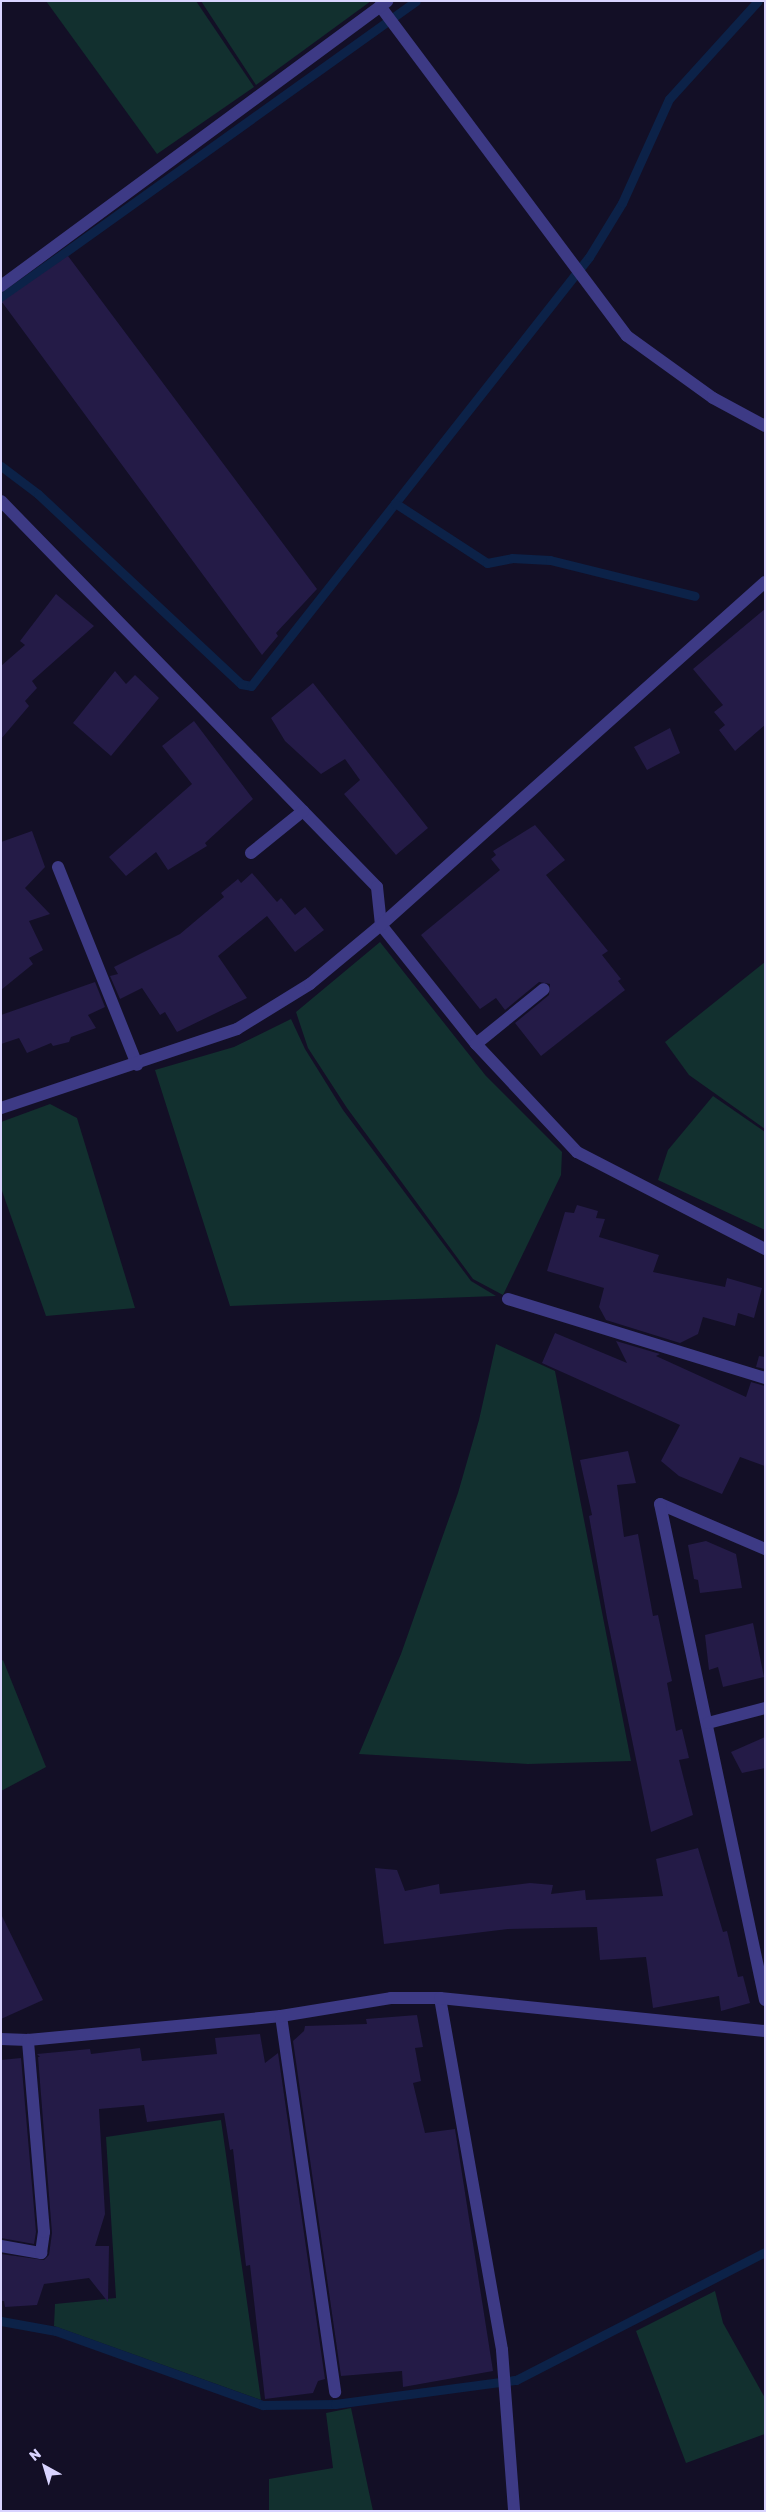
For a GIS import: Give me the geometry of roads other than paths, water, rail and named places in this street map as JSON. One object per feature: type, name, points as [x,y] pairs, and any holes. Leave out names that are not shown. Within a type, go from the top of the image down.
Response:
[{"type":"street","points":[[1,286],[384,4],[627,336],[713,398],[765,426]]},
{"type":"street","points":[[1,501],[377,887],[381,925],[476,1044],[577,1152],[765,1249]]},
{"type":"street","points":[[1,1108],[137,1065],[237,1029],[310,984],[381,925],[765,582]]},
{"type":"street","points":[[252,853],[303,811]]},
{"type":"street","points":[[58,867],[137,1065]]},
{"type":"street","points":[[476,1044],[544,989]]},
{"type":"street","points":[[508,1299],[765,1378]]},
{"type":"street","points":[[765,1549],[660,1504],[708,1723],[765,2000]]},
{"type":"street","points":[[708,1723],[765,1708]]},
{"type":"street","points":[[440,1998],[502,2350],[514,2511]]},
{"type":"street","points":[[1,2039],[28,2040],[281,2016],[375,2000],[440,1998],[765,2031]]},
{"type":"street","points":[[281,2016],[335,2392]]},
{"type":"street","points":[[1,2246],[41,2253],[44,2232],[28,2040]]},
{"type":"waterway","points":[[1,298],[416,1]]},
{"type":"waterway","points":[[1,466],[38,494],[241,684],[251,686],[589,257],[622,203],[669,99],[758,1]]},
{"type":"waterway","points":[[395,503],[487,563],[512,558],[550,560],[695,596]]},
{"type":"waterway","points":[[1,2321],[56,2331],[263,2405],[335,2404],[516,2380],[765,2252]]}]
